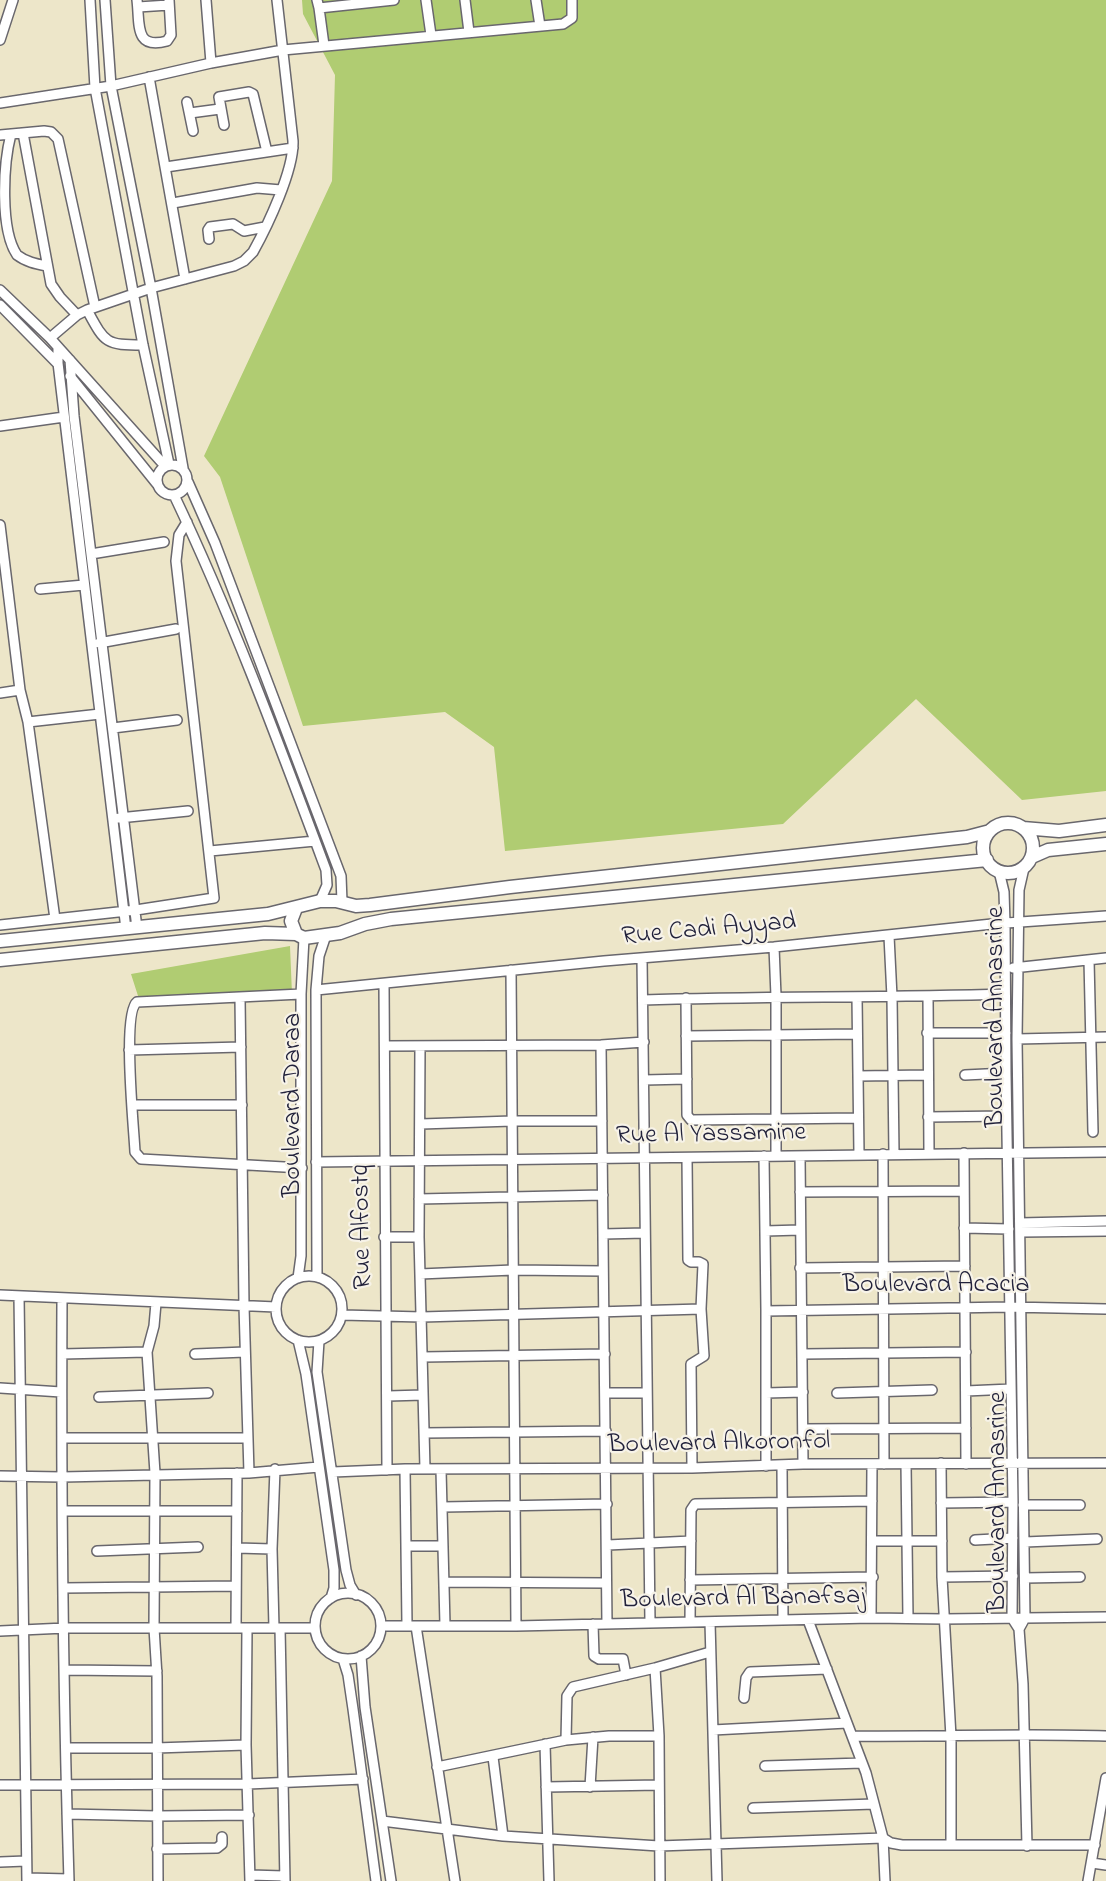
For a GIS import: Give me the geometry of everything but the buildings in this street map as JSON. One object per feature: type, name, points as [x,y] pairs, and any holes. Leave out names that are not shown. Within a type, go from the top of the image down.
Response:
[{"type":"main road","points":[[0,941],[268,914],[321,901],[342,902],[356,906],[968,837],[1008,823],[1023,828],[1059,831],[1106,825]]},
{"type":"main road","points":[[1023,828],[1032,840],[1032,856]]},
{"type":"main road","points":[[990,831],[984,846],[987,860],[999,871],[1012,873],[1023,868],[1032,856],[1048,850],[1106,844]]},
{"type":"main road","points":[[0,960],[265,933],[300,936],[326,935],[345,932],[374,922],[413,917],[987,860]]},
{"type":"main road","points":[[355,927],[362,917],[356,906]]},
{"type":"main road","points":[[296,908],[291,916],[291,923],[300,936]]},
{"type":"street","points":[[0,37],[13,0]]},
{"type":"street","points":[[90,0],[94,88],[167,465]]},
{"type":"street","points":[[105,0],[111,86],[151,288],[183,468],[215,543],[341,876],[342,902]]},
{"type":"street","points":[[206,0],[211,63]]},
{"type":"street","points":[[50,338],[77,315],[91,308],[151,288],[230,267],[244,261],[253,252],[290,167],[293,148],[277,0]]},
{"type":"street","points":[[324,45],[318,4],[394,0]]},
{"type":"street","points":[[426,0],[431,35]]},
{"type":"street","points":[[465,0],[469,32]]},
{"type":"street","points":[[536,0],[540,26]]},
{"type":"street","points":[[0,103],[111,86],[211,63],[283,50],[569,22],[573,15],[572,0]]},
{"type":"street","points":[[169,3],[171,35],[167,41],[154,44],[146,42],[142,36],[137,4],[169,3]]},
{"type":"street","points":[[149,77],[185,279]]},
{"type":"street","points":[[224,125],[219,97],[249,92],[253,94],[267,152]]},
{"type":"street","points":[[187,102],[193,131]]},
{"type":"street","points":[[190,113],[220,109]]},
{"type":"street","points":[[0,135],[47,132],[56,136],[60,142],[91,308],[99,331],[108,341],[121,345],[143,345]]},
{"type":"street","points":[[23,133],[53,289],[77,315]]},
{"type":"street","points":[[11,134],[4,166],[2,191],[1,214],[6,239],[18,256],[26,261],[47,266]]},
{"type":"street","points":[[166,166],[293,148]]},
{"type":"street","points":[[173,203],[257,188],[281,189]]},
{"type":"street","points":[[209,239],[210,227],[233,224],[244,231],[264,227]]},
{"type":"street","points":[[0,290],[50,338],[167,465],[183,468]]},
{"type":"street","points":[[0,305],[70,376],[164,493],[174,495],[183,491],[188,482]]},
{"type":"street","points":[[58,347],[90,644],[125,911],[132,929]]},
{"type":"street","points":[[70,360],[91,554],[136,910],[132,929]]},
{"type":"street","points":[[0,426],[64,417]]},
{"type":"street","points":[[157,484],[158,473],[167,465]]},
{"type":"street","points":[[174,495],[224,608],[284,756],[315,841],[327,878],[326,891],[321,901]]},
{"type":"street","points":[[0,925],[136,910],[214,898],[176,561],[178,535],[187,522]]},
{"type":"street","points":[[0,525],[20,690],[28,722],[54,919]]},
{"type":"street","points":[[91,554],[164,542]]},
{"type":"street","points":[[40,589],[84,585]]},
{"type":"street","points":[[90,644],[176,629]]},
{"type":"street","points":[[0,693],[20,690]]},
{"type":"street","points":[[28,722],[100,714]]},
{"type":"street","points":[[113,728],[177,720]]},
{"type":"street","points":[[114,818],[188,811]]},
{"type":"street","points":[[210,851],[315,841]]},
{"type":"street","name":"Boulevard Annasrine","points":[[1019,1629],[1025,1618],[1017,1039],[1019,890],[1023,868]]},
{"type":"street","name":"Boulevard Annasrine","points":[[999,871],[1004,892],[1005,924],[1013,1502],[1012,1617],[1019,1629]]},
{"type":"street","name":"Rue Cadi Ayyad","points":[[316,990],[1106,916]]},
{"type":"street","name":"Boulevard Daraa","points":[[317,1278],[316,990],[319,956],[326,935]]},
{"type":"street","name":"Boulevard Daraa","points":[[298,1278],[301,1256],[302,1168],[300,936]]},
{"type":"street","points":[[889,936],[894,1154]]},
{"type":"street","points":[[774,947],[776,1155]]},
{"type":"street","points":[[642,958],[650,1622]]},
{"type":"street","points":[[1005,969],[1106,958]]},
{"type":"street","points":[[1089,960],[1093,1132]]},
{"type":"street","points":[[511,970],[516,1626]]},
{"type":"street","name":"Rue Alfostq","points":[[384,984],[387,1470]]},
{"type":"street","points":[[301,994],[137,1002],[132,1009],[129,1050],[135,1152],[141,1159],[302,1168]]},
{"type":"street","points":[[643,1000],[1005,994]]},
{"type":"street","points":[[927,996],[929,1153]]},
{"type":"street","points":[[857,997],[859,1154]]},
{"type":"street","points":[[240,998],[244,1306],[249,1473]]},
{"type":"street","points":[[686,998],[687,1115],[691,1120],[858,1118]]},
{"type":"street","points":[[927,1033],[1005,1033]]},
{"type":"street","points":[[686,1036],[857,1034]]},
{"type":"street","points":[[1017,1039],[1106,1037]]},
{"type":"street","points":[[385,1046],[602,1045],[644,1042]]},
{"type":"street","points":[[602,1045],[607,1623]]},
{"type":"street","points":[[420,1046],[419,1237],[425,1469]]},
{"type":"street","points":[[129,1050],[241,1047]]},
{"type":"street","points":[[965,1075],[1006,1073]]},
{"type":"street","points":[[858,1077],[927,1075]]},
{"type":"street","points":[[644,1080],[687,1078]]},
{"type":"street","points":[[132,1105],[242,1105]]},
{"type":"street","points":[[928,1117],[1006,1116]]},
{"type":"street","points":[[421,1124],[512,1120],[602,1121]]},
{"type":"street","name":"Rue Al Yassamine","points":[[316,1162],[1106,1152]]},
{"type":"street","points":[[964,1153],[966,1464]]},
{"type":"street","points":[[883,1154],[884,1464]]},
{"type":"street","points":[[764,1156],[766,1466]]},
{"type":"street","points":[[800,1156],[803,1464]]},
{"type":"street","points":[[687,1158],[688,1260],[702,1264],[701,1309],[704,1356],[691,1364],[692,1468]]},
{"type":"street","points":[[800,1192],[964,1191]]},
{"type":"street","points":[[419,1199],[603,1195]]},
{"type":"street","points":[[1020,1228],[1106,1221]]},
{"type":"street","points":[[964,1228],[1009,1229]]},
{"type":"street","points":[[1020,1228],[1106,1231]]},
{"type":"street","points":[[765,1231],[800,1230]]},
{"type":"street","points":[[603,1234],[645,1233]]},
{"type":"street","points":[[384,1238],[419,1237]]},
{"type":"street","points":[[801,1268],[965,1266]]},
{"type":"street","points":[[420,1274],[513,1270],[603,1271]]},
{"type":"street","points":[[298,1278],[317,1278],[329,1283],[336,1290],[341,1300],[342,1315],[334,1331],[319,1341],[298,1340],[286,1333],[282,1327],[276,1307],[283,1289],[298,1278]]},
{"type":"street","points":[[0,1295],[276,1307]]},
{"type":"street","points":[[19,1296],[27,1880],[69,1880],[62,1477],[62,1299]]},
{"type":"street","points":[[156,1303],[154,1326],[147,1352],[155,1473],[154,1628],[157,1671],[158,1881]]},
{"type":"street","name":"Boulevard Acacia","points":[[766,1311],[1010,1307],[1106,1309]]},
{"type":"street","points":[[342,1315],[422,1317],[701,1309]]},
{"type":"street","points":[[298,1340],[306,1374],[334,1570],[334,1588],[331,1598],[319,1611],[315,1628],[322,1647],[332,1654],[343,1659],[361,1656],[373,1647],[381,1626],[374,1606],[356,1594],[342,1594],[331,1598]]},
{"type":"street","points":[[319,1341],[317,1372],[346,1569],[350,1585],[356,1594]]},
{"type":"street","points":[[62,1354],[147,1352]]},
{"type":"street","points":[[195,1354],[245,1352]]},
{"type":"street","points":[[803,1354],[966,1352]]},
{"type":"street","points":[[423,1357],[604,1354]]},
{"type":"street","points":[[0,1388],[61,1392]]},
{"type":"street","points":[[966,1391],[1011,1389]]},
{"type":"street","points":[[837,1393],[932,1390]]},
{"type":"street","points":[[766,1393],[803,1392]]},
{"type":"street","points":[[99,1397],[208,1393]]},
{"type":"street","points":[[605,1393],[647,1393]]},
{"type":"street","points":[[388,1396],[423,1395]]},
{"type":"street","points":[[803,1429],[966,1428]]},
{"type":"street","points":[[424,1433],[606,1431]]},
{"type":"street","points":[[62,1438],[247,1438]]},
{"type":"street","points":[[941,1463],[942,1578],[951,1737],[951,1845]]},
{"type":"street","name":"Boulevard Alkoronfol","points":[[333,1472],[405,1469],[692,1468],[803,1464],[1106,1463]]},
{"type":"street","points":[[871,1618],[872,1464]]},
{"type":"street","points":[[906,1464],[908,1618]]},
{"type":"street","points":[[782,1466],[783,1620]]},
{"type":"street","points":[[0,1476],[249,1473],[319,1467]]},
{"type":"street","points":[[247,1629],[246,1745],[250,1878],[284,1879],[283,1783],[272,1549],[275,1469]]},
{"type":"street","points":[[405,1469],[406,1546],[411,1625],[455,1881]]},
{"type":"street","points":[[441,1470],[445,1625]]},
{"type":"street","points":[[236,1628],[237,1473]]},
{"type":"street","points":[[690,1622],[691,1510],[695,1504],[872,1502]]},
{"type":"street","points":[[941,1503],[1013,1502]]},
{"type":"street","points":[[443,1507],[607,1504]]},
{"type":"street","points":[[1023,1505],[1080,1505]]},
{"type":"street","points":[[63,1511],[237,1511]]},
{"type":"street","points":[[975,1540],[1012,1538]]},
{"type":"street","points":[[1024,1542],[1097,1539]]},
{"type":"street","points":[[608,1545],[691,1541]]},
{"type":"street","points":[[872,1541],[942,1541]]},
{"type":"street","points":[[406,1546],[443,1546]]},
{"type":"street","points":[[98,1551],[198,1547]]},
{"type":"street","points":[[237,1548],[272,1549]]},
{"type":"street","points":[[942,1578],[1013,1576]]},
{"type":"street","points":[[1024,1578],[1080,1576]]},
{"type":"street","points":[[690,1580],[873,1577]]},
{"type":"street","points":[[444,1582],[606,1583]]},
{"type":"street","points":[[64,1588],[236,1586]]},
{"type":"street","name":"Boulevard Al Banafsaj","points":[[381,1626],[516,1626],[871,1618],[1106,1617]]},
{"type":"street","points":[[808,1620],[862,1763],[883,1838],[885,1881]]},
{"type":"street","points":[[710,1622],[717,1881]]},
{"type":"street","points":[[593,1624],[594,1656],[599,1659],[622,1659],[626,1675]]},
{"type":"street","points":[[0,1631],[65,1628],[315,1628]]},
{"type":"street","points":[[1019,1629],[1025,1734],[1027,1845]]},
{"type":"street","points":[[566,1740],[567,1696],[570,1690],[710,1652]]},
{"type":"street","points":[[361,1656],[365,1707],[391,1881]]},
{"type":"street","points":[[343,1659],[348,1675],[376,1881]]},
{"type":"street","points":[[656,1668],[660,1881]]},
{"type":"street","points":[[744,1698],[745,1681],[750,1672],[827,1669]]},
{"type":"street","points":[[65,1670],[157,1671]]},
{"type":"street","points":[[712,1730],[847,1723]]},
{"type":"street","points":[[853,1737],[1025,1734],[1106,1736]]},
{"type":"street","points":[[437,1767],[566,1740],[593,1737],[659,1736]]},
{"type":"street","points":[[590,1786],[593,1737]]},
{"type":"street","points":[[545,1744],[549,1881]]},
{"type":"street","points":[[66,1748],[246,1745]]},
{"type":"street","points":[[493,1757],[503,1836]]},
{"type":"street","points":[[765,1766],[862,1763]]},
{"type":"street","points":[[1088,1881],[1106,1778]]},
{"type":"street","points":[[0,1785],[248,1784],[363,1779]]},
{"type":"street","points":[[546,1787],[659,1785]]},
{"type":"street","points":[[753,1808],[874,1804]]},
{"type":"street","points":[[67,1814],[249,1815]]},
{"type":"street","points":[[382,1821],[503,1836],[659,1846],[883,1838],[891,1843],[902,1845],[1095,1845]]},
{"type":"street","points":[[157,1849],[217,1848],[222,1844],[222,1838]]},
{"type":"street","points":[[0,1862],[26,1861]]},
{"type":"street","points":[[1092,1863],[1106,1865]]},
{"type":"green space","points":[[302,0],[1106,0],[1106,791],[1022,800],[916,699],[783,824],[505,851],[494,747],[445,712],[303,726],[220,477],[204,456],[332,181],[335,75],[303,14]]},
{"type":"green space","points":[[290,946],[292,994],[139,999],[131,974]]}]
